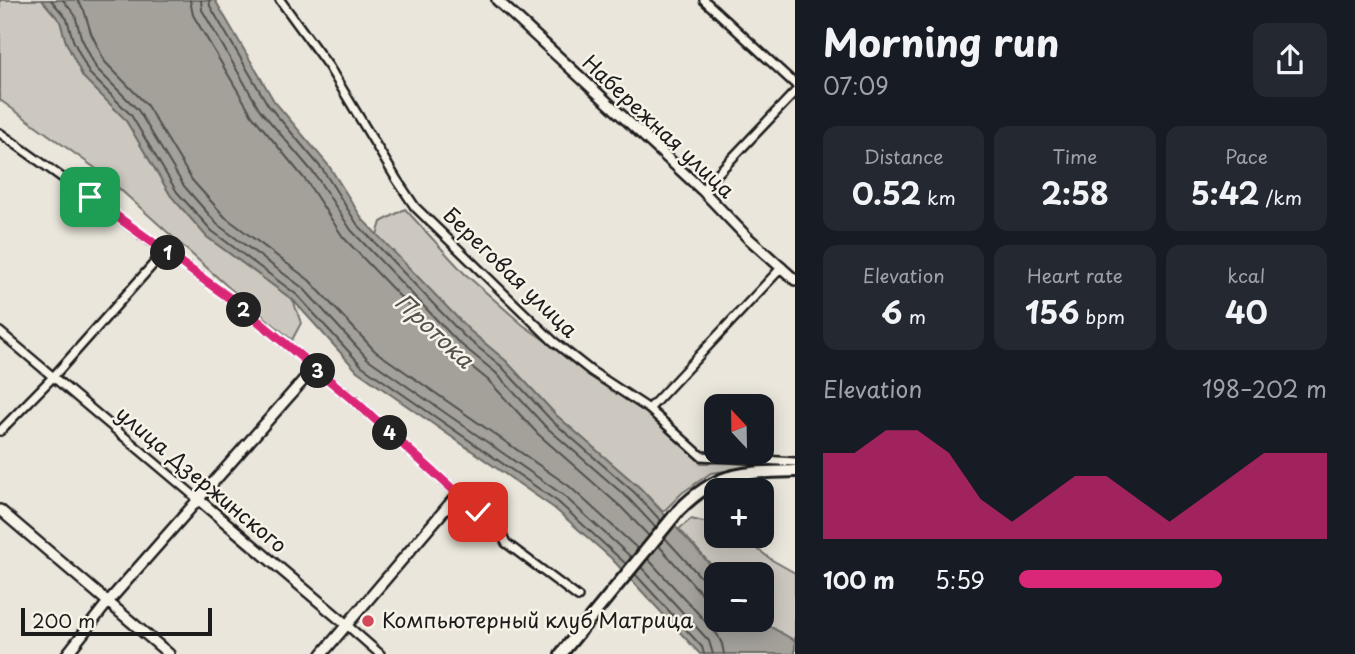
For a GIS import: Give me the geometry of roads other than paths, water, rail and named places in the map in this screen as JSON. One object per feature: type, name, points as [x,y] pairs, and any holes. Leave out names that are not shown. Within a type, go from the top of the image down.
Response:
[{"type":"main road","points":[[561,654],[679,510],[697,492],[725,477],[750,472],[795,471]]},
{"type":"street","name":"Береговая улица","points":[[280,0],[328,66],[415,206],[553,341],[591,371],[649,409],[701,456],[795,462]]},
{"type":"street","points":[[705,0],[795,84]]},
{"type":"street","name":"Набережная улица","points":[[500,1],[795,280]]},
{"type":"street","points":[[702,190],[795,92]]},
{"type":"street","points":[[0,132],[235,302],[458,494],[502,535],[506,543],[578,597]]},
{"type":"street","points":[[0,431],[165,251]]},
{"type":"street","points":[[649,409],[782,267]]},
{"type":"street","name":"улица Дзержинского","points":[[0,332],[380,654]]},
{"type":"street","points":[[67,654],[108,603],[314,368]]},
{"type":"street","points":[[322,654],[458,494]]},
{"type":"street","points":[[0,510],[169,654]]},
{"type":"water","name":"Протока","points":[[42,0],[215,0],[274,101],[329,166],[363,220],[469,330],[506,361],[556,415],[640,488],[708,562],[704,562],[704,632],[774,632],[774,629],[795,641],[795,654],[700,654],[611,558],[554,508],[357,371],[293,300],[207,237],[171,196],[125,119],[83,77],[66,42],[60,21]]},
{"type":"place","name":"Компьютерный клуб Матрица","points":[[368,621]]}]
